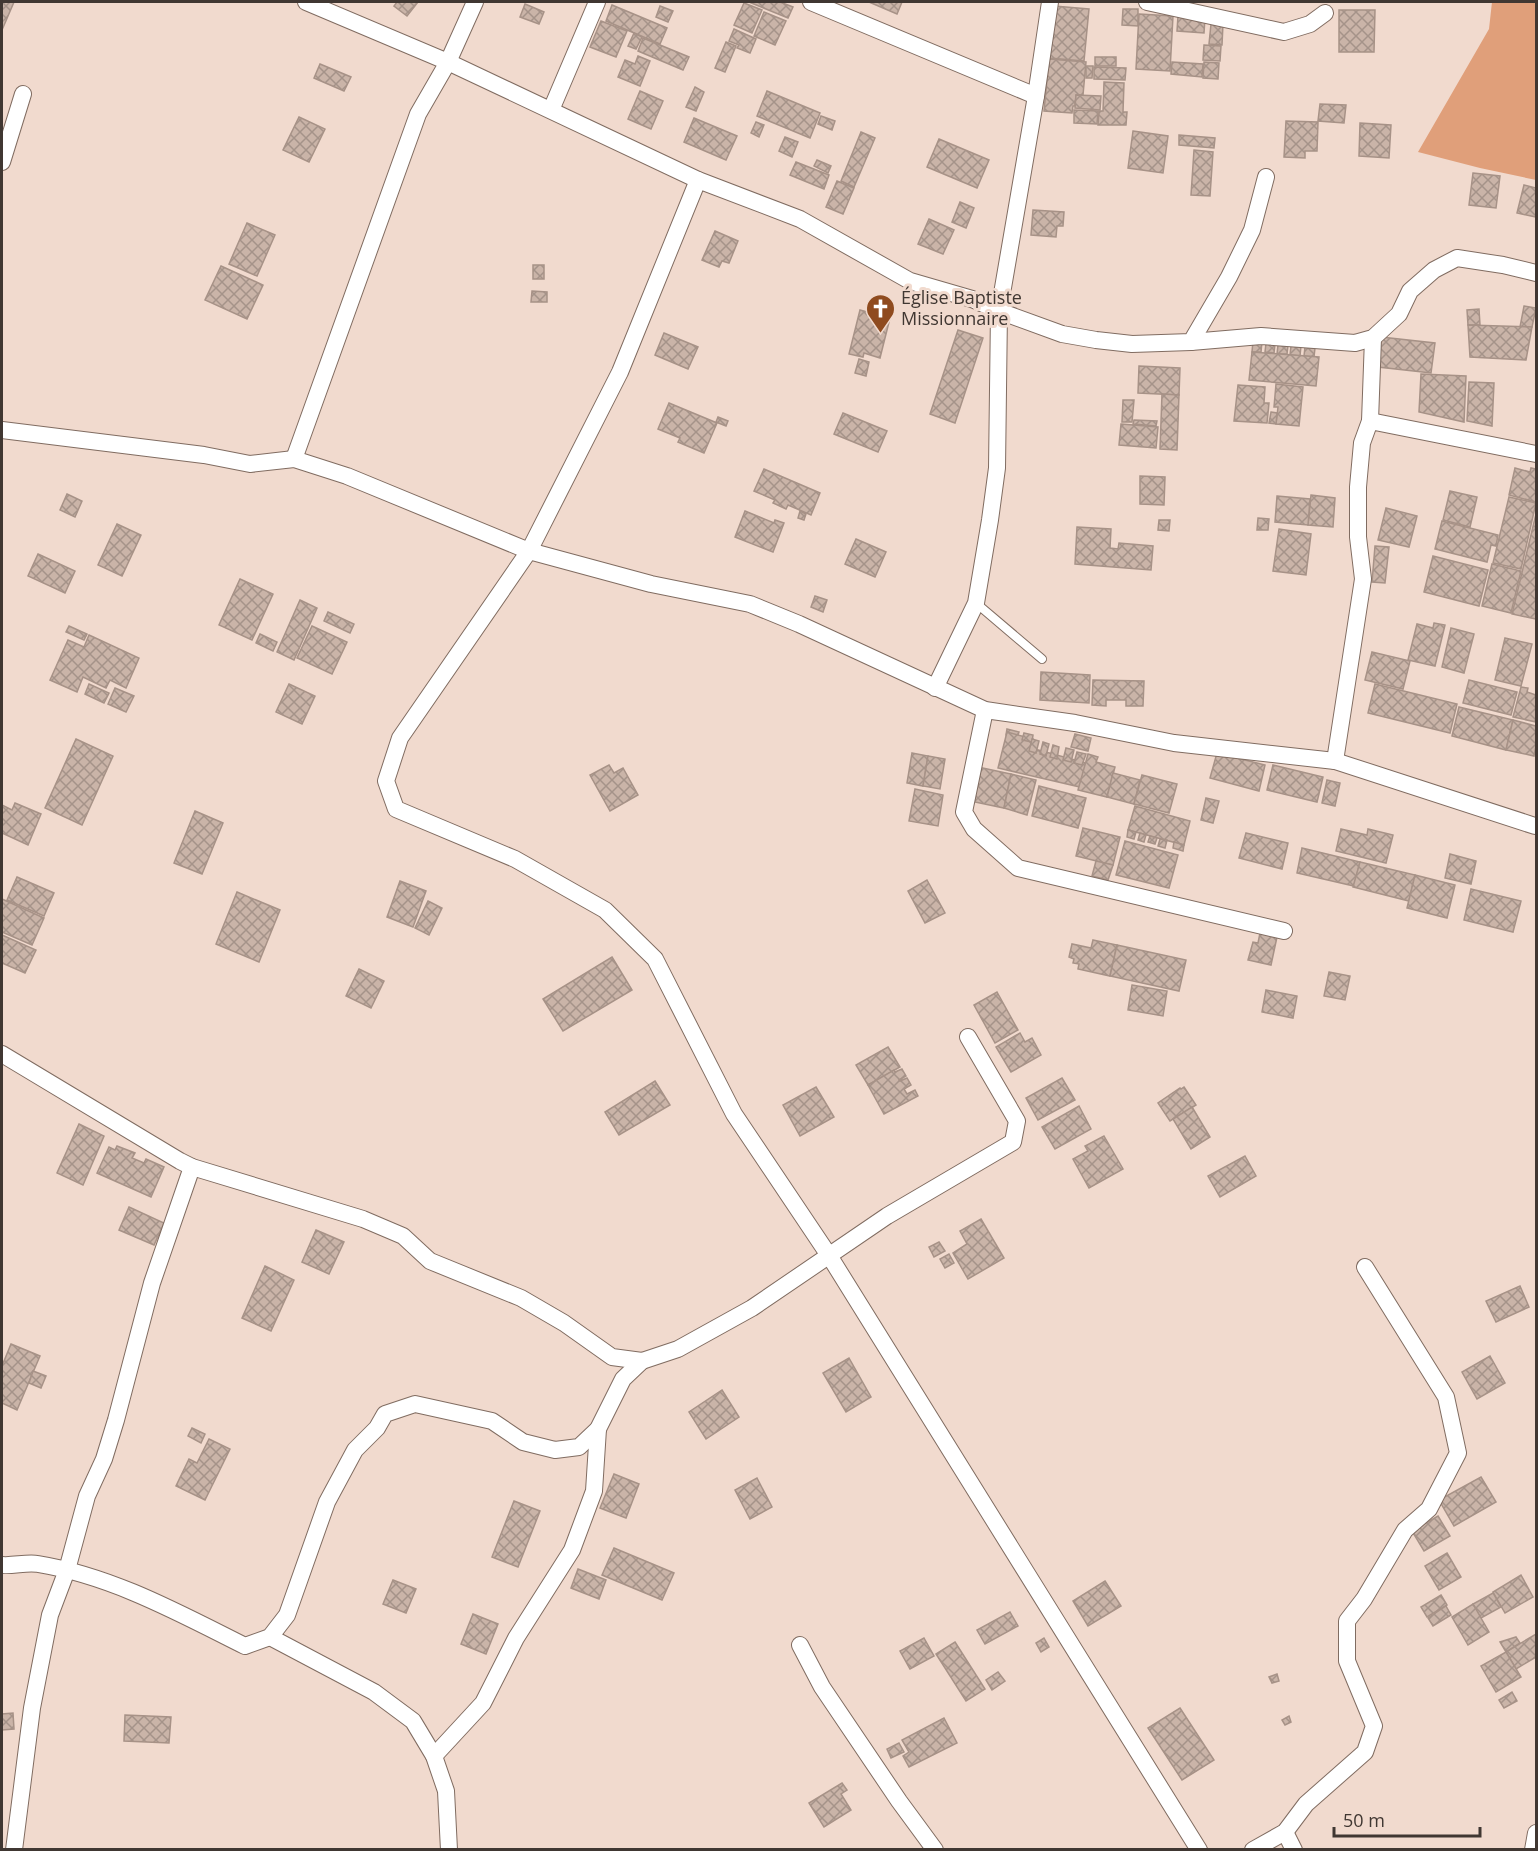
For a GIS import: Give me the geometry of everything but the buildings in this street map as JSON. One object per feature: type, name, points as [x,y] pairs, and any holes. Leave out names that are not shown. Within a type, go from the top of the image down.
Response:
[{"type":"street","points":[[306,2],[448,62],[698,180],[800,219],[910,281],[972,299],[1062,333],[1132,344],[1261,336],[1354,344],[1373,338],[1399,314],[1410,291],[1434,270],[1457,258],[1536,273]]},
{"type":"street","points":[[294,459],[418,114],[448,62],[475,2]]},
{"type":"street","points":[[551,110],[597,2]]},
{"type":"street","points":[[811,2],[1036,96]]},
{"type":"street","points":[[935,688],[976,603],[997,468],[999,311],[1050,2]]},
{"type":"street","points":[[1147,2],[1284,32],[1310,24],[1325,13]]},
{"type":"street","points":[[2,162],[23,94]]},
{"type":"street","points":[[1191,342],[1229,277],[1252,230],[1266,177]]},
{"type":"street","points":[[698,180],[620,372],[529,551],[400,738],[387,781],[396,809],[515,859],[605,910],[655,959],[734,1113],[830,1257],[1199,1850]]},
{"type":"street","points":[[1335,761],[1363,579],[1358,537],[1358,487],[1362,443],[1370,421],[1373,338]]},
{"type":"street","points":[[1370,421],[1536,454]]},
{"type":"street","points":[[2,430],[204,455],[250,464],[294,459],[347,476],[529,551],[651,584],[750,604],[799,624],[985,710],[1075,723],[1174,743],[1335,761],[1535,826]]},
{"type":"street","points":[[985,710],[964,812],[975,829],[1018,868],[1284,931]]},
{"type":"street","points":[[2,1565],[35,1563],[67,1570],[147,1597],[246,1646],[270,1637],[286,1615],[327,1502],[355,1450],[377,1428],[385,1414],[415,1404],[428,1406],[492,1421],[523,1442],[555,1450],[579,1447],[598,1429],[623,1378],[642,1361],[678,1349],[727,1322],[830,1257],[887,1216],[1013,1142],[1017,1121],[968,1037]]},
{"type":"street","points":[[2,1054],[192,1167],[383,1227],[403,1236],[430,1261],[521,1298],[564,1323],[612,1357],[642,1361]]},
{"type":"street","points":[[10,1846],[32,1708],[50,1615],[67,1570],[87,1496],[104,1459],[152,1283],[192,1167]]},
{"type":"street","points":[[1253,1850],[1285,1832],[1306,1804],[1365,1752],[1374,1726],[1347,1661],[1347,1621],[1364,1599],[1406,1530],[1429,1509],[1458,1453],[1446,1397],[1365,1267]]},
{"type":"street","points":[[434,1756],[483,1703],[516,1638],[572,1550],[594,1491],[598,1429]]},
{"type":"street","points":[[270,1637],[374,1692],[413,1721],[434,1756],[446,1791],[449,1850]]},
{"type":"street","points":[[800,1645],[829,1697],[935,1850]]},
{"type":"street","points":[[1285,1832],[1294,1850]]},
{"type":"street","points":[[1533,1850],[1536,1833]]},
{"type":"lane","points":[[976,603],[1042,659]]},
{"type":"shaded area","points":[[1492,2],[1536,2],[1536,180],[1418,152],[1489,29]]},
{"type":"place","name":"Église Baptiste Missionnaire","points":[[880,334]]}]
